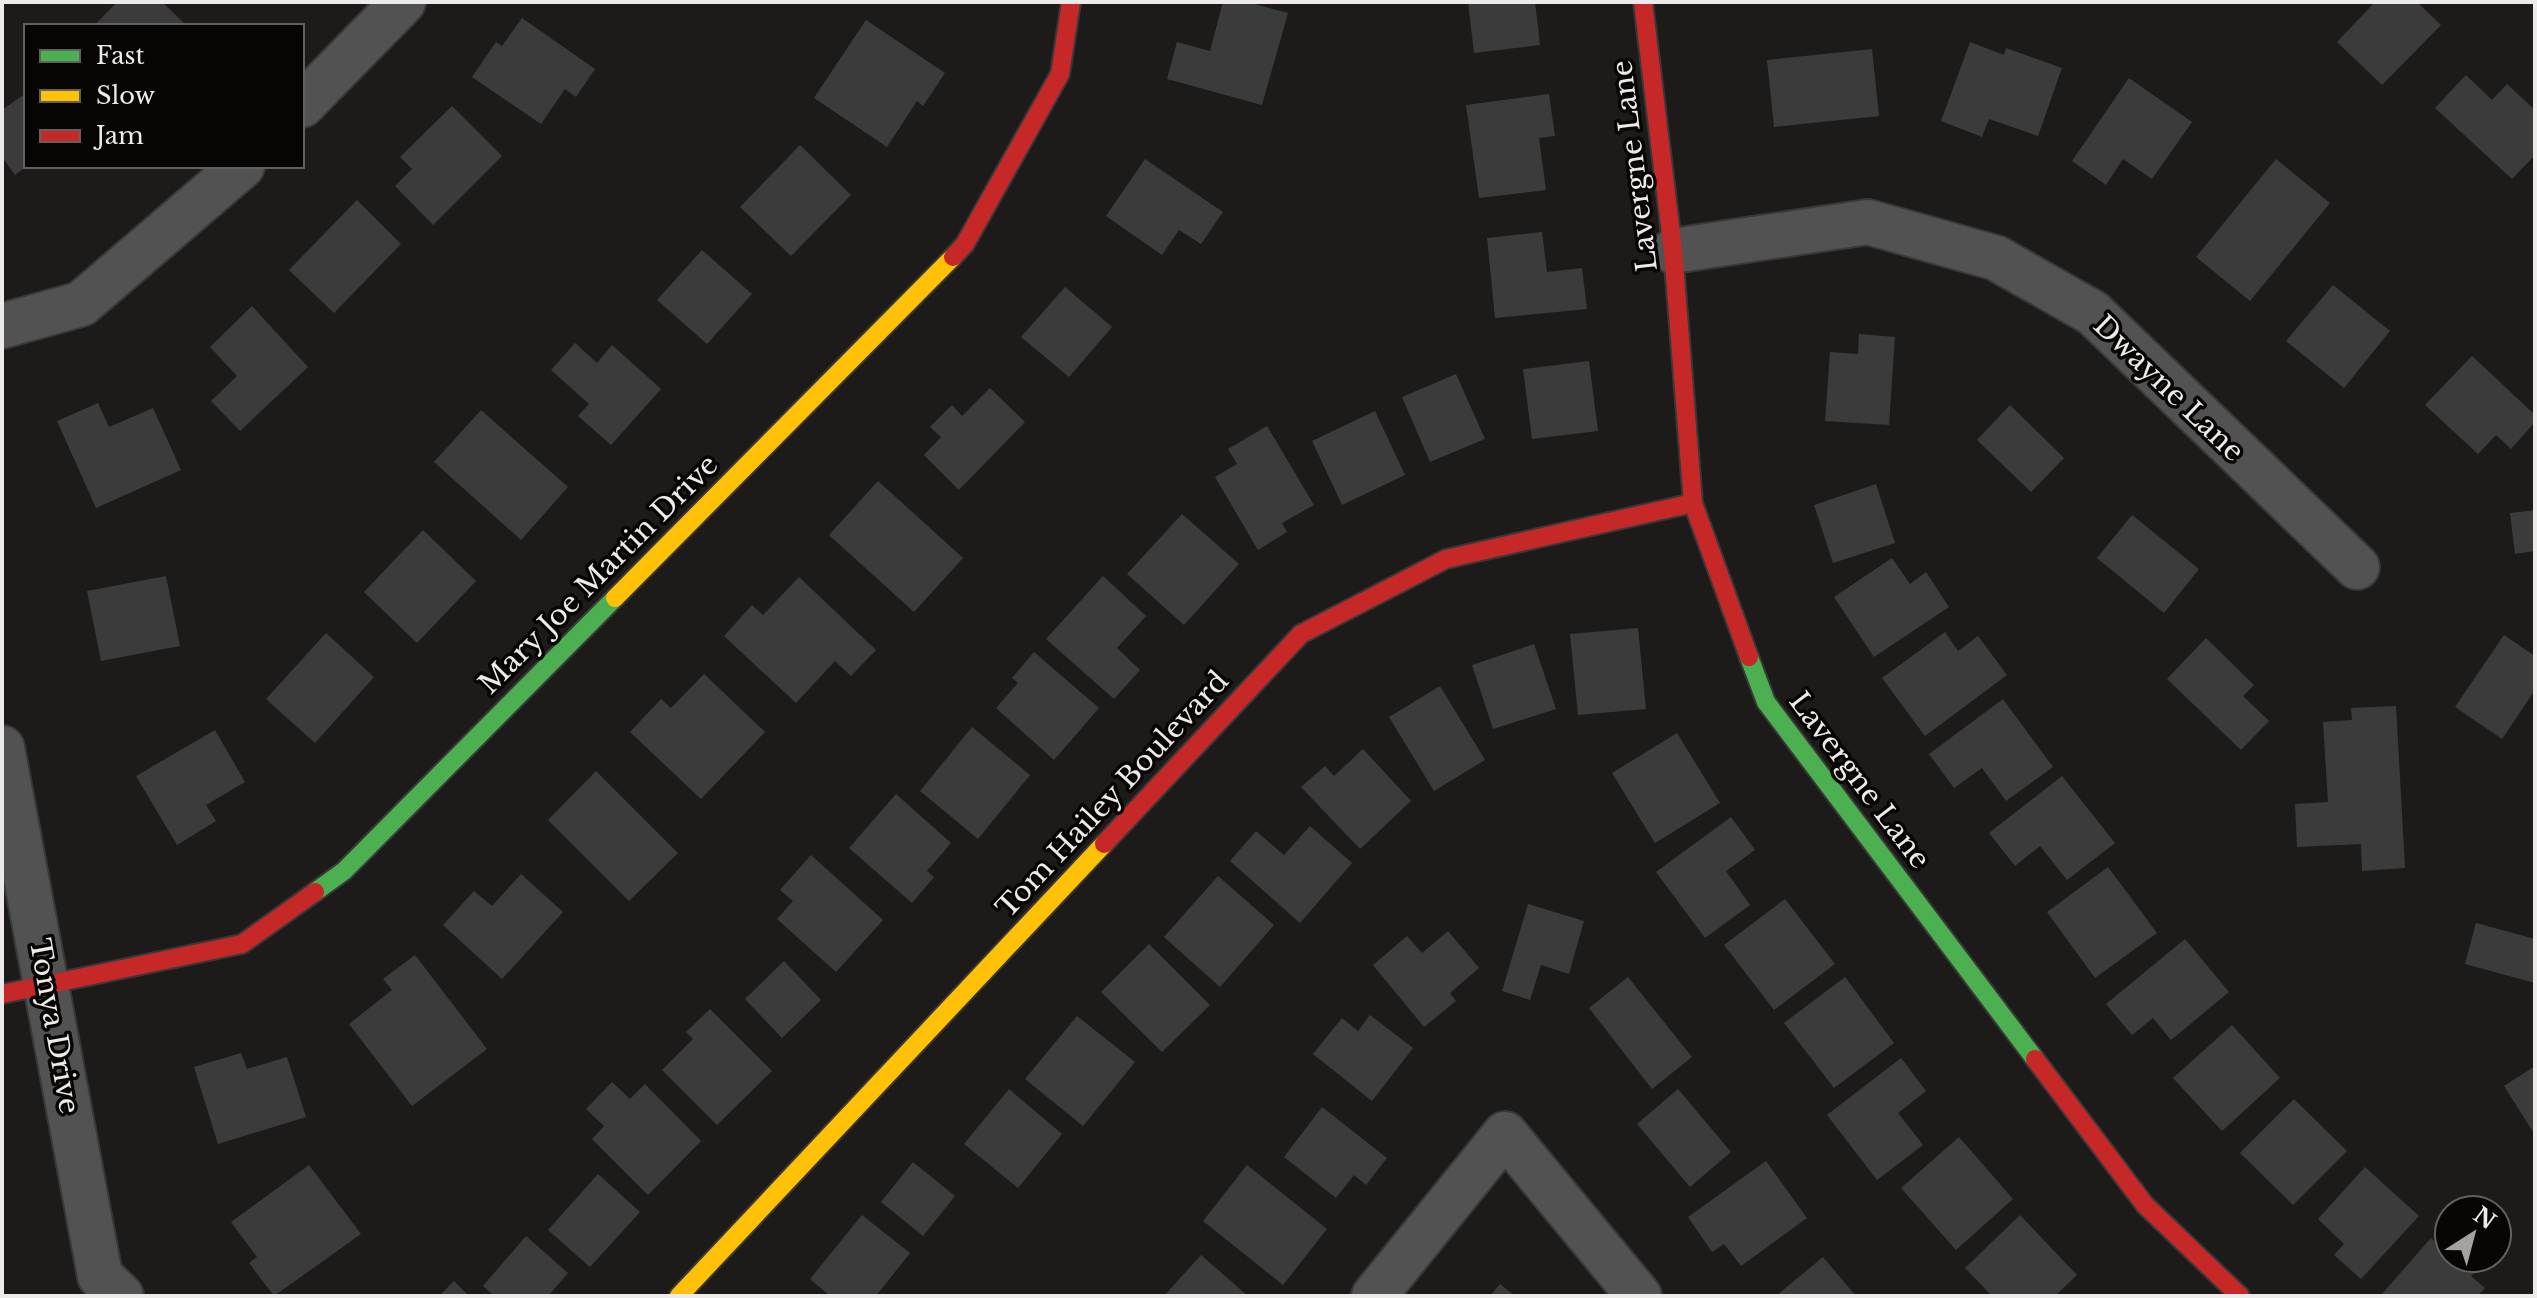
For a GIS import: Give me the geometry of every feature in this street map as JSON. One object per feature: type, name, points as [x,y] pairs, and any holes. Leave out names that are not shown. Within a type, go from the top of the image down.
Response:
[{"type":"street","points":[[304,103],[403,2]]},
{"type":"street","name":"Mary Joe Martin Drive","points":[[2,994],[242,944],[344,871],[965,244],[1060,74],[1071,2]]},
{"type":"street","name":"Lavergne Lane","points":[[1643,2],[1673,251],[1693,503],[1766,702],[2145,1205],[2240,1296]]},
{"type":"street","points":[[2,326],[81,304],[240,168]]},
{"type":"street","name":"Dwayne Lane","points":[[1673,251],[1868,222],[1996,258],[2093,313],[2357,567]]},
{"type":"street","name":"Tom Hailey Boulevard","points":[[697,1290],[1301,634],[1446,559],[1693,503]]},
{"type":"street","name":"Tonya Drive","points":[[2,748],[48,986],[100,1289]]},
{"type":"street","points":[[1374,1296],[1505,1134],[1639,1296]]},
{"type":"building","points":[[117,2],[162,2],[185,24],[96,24]]},
{"type":"building","points":[[1223,2],[1247,2],[1288,13],[1262,105],[1167,79],[1177,42],[1210,51]]},
{"type":"building","points":[[1468,2],[1535,2],[1540,45],[1474,53]]},
{"type":"building","points":[[2375,2],[2417,2],[2441,25],[2382,85],[2337,42]]},
{"type":"building","points":[[522,18],[595,69],[576,97],[565,89],[541,124],[472,77],[496,42],[502,46]]},
{"type":"building","points":[[866,20],[945,73],[923,106],[917,101],[887,147],[814,98]]},
{"type":"building","points":[[1970,42],[2004,55],[2006,48],[2062,68],[2038,136],[1989,119],[1982,137],[1941,121]]},
{"type":"building","points":[[1872,49],[1879,116],[1774,127],[1767,60]]},
{"type":"building","points":[[2466,75],[2492,100],[2507,84],[2535,110],[2535,155],[2512,179],[2435,108]]},
{"type":"building","points":[[2129,78],[2192,122],[2152,179],[2123,159],[2106,185],[2072,161]]},
{"type":"building","points":[[24,94],[25,168],[15,175],[2,157],[2,110]]},
{"type":"building","points":[[1549,94],[1555,136],[1539,138],[1546,190],[1479,198],[1466,105]]},
{"type":"building","points":[[452,106],[502,156],[433,225],[395,186],[412,169],[400,157]]},
{"type":"building","points":[[800,145],[851,195],[791,256],[740,207]]},
{"type":"building","points":[[1145,159],[1223,212],[1201,244],[1179,230],[1162,255],[1106,216]]},
{"type":"building","points":[[2276,159],[2330,203],[2250,301],[2196,257]]},
{"type":"building","points":[[357,200],[401,244],[334,313],[289,270]]},
{"type":"building","points":[[1542,232],[1547,272],[1582,268],[1587,309],[1495,318],[1487,238]]},
{"type":"building","points":[[702,250],[752,294],[707,344],[657,300]]},
{"type":"building","points":[[2333,285],[2390,331],[2344,388],[2286,341]]},
{"type":"building","points":[[1065,287],[1112,327],[1069,377],[1021,337]]},
{"type":"building","points":[[252,306],[308,367],[240,431],[211,401],[237,376],[210,347]]},
{"type":"building","points":[[1859,334],[1895,337],[1889,425],[1825,421],[1830,352],[1858,354]]},
{"type":"building","points":[[575,343],[597,363],[612,345],[661,389],[611,445],[578,416],[589,404],[551,370]]},
{"type":"building","points":[[2472,356],[2535,415],[2535,422],[2511,449],[2496,435],[2478,454],[2425,405]]},
{"type":"building","points":[[1589,361],[1598,431],[1532,439],[1523,369]]},
{"type":"building","points":[[1456,374],[1485,439],[1430,462],[1402,397]]},
{"type":"building","points":[[990,388],[1025,422],[959,490],[924,455],[941,437],[930,427],[952,405],[962,416]]},
{"type":"building","points":[[98,403],[109,427],[153,408],[181,470],[96,508],[57,421]]},
{"type":"building","points":[[2010,405],[2064,458],[2031,492],[1977,440]]},
{"type":"building","points":[[481,410],[568,487],[521,540],[434,462]]},
{"type":"building","points":[[1375,411],[1405,475],[1342,505],[1312,441]]},
{"type":"building","points":[[1267,426],[1314,505],[1282,523],[1287,532],[1258,550],[1215,477],[1237,464],[1228,449]]},
{"type":"building","points":[[878,481],[963,558],[914,612],[829,535]]},
{"type":"building","points":[[1876,484],[1895,543],[1833,563],[1814,505]]},
{"type":"building","points":[[2535,510],[2535,551],[2515,554],[2510,513]]},
{"type":"building","points":[[1182,514],[1239,564],[1184,625],[1127,574]]},
{"type":"building","points":[[2132,515],[2199,569],[2164,613],[2097,558]]},
{"type":"building","points":[[423,530],[476,581],[417,643],[364,592]]},
{"type":"building","points":[[1892,558],[1910,584],[1926,572],[1949,607],[1874,657],[1834,597]]},
{"type":"building","points":[[166,576],[180,646],[101,661],[87,591]]},
{"type":"building","points":[[1103,576],[1146,616],[1117,648],[1140,670],[1114,699],[1046,639]]},
{"type":"building","points":[[799,577],[876,650],[851,676],[835,661],[796,703],[724,636],[752,605],[763,615]]},
{"type":"building","points":[[1638,628],[1646,709],[1578,715],[1570,634]]},
{"type":"building","points":[[1945,632],[1958,651],[1978,636],[2007,675],[1925,736],[1882,678]]},
{"type":"building","points":[[326,633],[374,677],[315,743],[266,699]]},
{"type":"building","points":[[2504,635],[2535,656],[2535,690],[2502,739],[2455,707]]},
{"type":"building","points":[[2206,638],[2254,685],[2243,696],[2269,721],[2241,750],[2167,679]]},
{"type":"building","points":[[1534,644],[1556,709],[1493,729],[1472,665]]},
{"type":"building","points":[[1034,652],[1099,708],[1054,760],[996,708],[1018,683],[1012,678]]},
{"type":"building","points":[[704,674],[765,732],[701,799],[630,732],[661,699],[671,708]]},
{"type":"building","points":[[1440,686],[1485,760],[1434,791],[1389,717]]},
{"type":"building","points":[[2003,699],[2053,767],[2006,801],[1982,768],[1954,788],[1929,754]]},
{"type":"building","points":[[2396,706],[2405,868],[2362,871],[2361,844],[2297,847],[2295,804],[2328,802],[2323,722],[2352,720],[2351,708]]},
{"type":"building","points":[[972,727],[1030,775],[978,839],[920,791]]},
{"type":"building","points":[[215,730],[245,782],[206,805],[216,821],[177,845],[136,776]]},
{"type":"building","points":[[1677,733],[1720,803],[1655,843],[1612,773]]},
{"type":"building","points":[[1363,749],[1411,801],[1360,849],[1301,787],[1325,766],[1334,776]]},
{"type":"building","points":[[596,771],[678,853],[629,901],[548,820]]},
{"type":"building","points":[[2062,776],[2115,843],[2067,880],[2040,846],[2015,866],[1989,833]]},
{"type":"building","points":[[896,794],[951,843],[927,871],[934,877],[912,903],[849,848]]},
{"type":"building","points":[[1731,817],[1755,850],[1726,871],[1750,905],[1705,938],[1656,872]]},
{"type":"building","points":[[1310,826],[1352,863],[1300,923],[1230,861],[1256,831],[1284,855]]},
{"type":"building","points":[[811,855],[883,920],[836,972],[777,919],[793,901],[780,890]]},
{"type":"building","points":[[2108,867],[2157,933],[2095,978],[2047,912]]},
{"type":"building","points":[[521,874],[563,912],[502,979],[443,925],[474,891],[492,906]]},
{"type":"building","points":[[1218,876],[1274,925],[1220,987],[1164,937]]},
{"type":"building","points":[[1785,899],[1835,964],[1774,1010],[1724,945]]},
{"type":"building","points":[[1528,904],[1584,921],[1569,974],[1541,965],[1530,1000],[1502,991]]},
{"type":"building","points":[[2476,923],[2535,939],[2535,983],[2465,964]]},
{"type":"building","points":[[1448,931],[1479,968],[1450,993],[1456,1001],[1424,1027],[1373,965],[1407,936],[1422,953]]},
{"type":"building","points":[[2185,939],[2229,992],[2171,1040],[2153,1018],[2132,1035],[2106,1004]]},
{"type":"building","points":[[1149,944],[1210,1005],[1162,1052],[1101,992]]},
{"type":"building","points":[[415,955],[487,1049],[412,1106],[349,1024],[392,990],[383,979]]},
{"type":"building","points":[[784,961],[821,1000],[782,1038],[745,999]]},
{"type":"building","points":[[1628,977],[1692,1057],[1652,1089],[1589,1008]]},
{"type":"building","points":[[1845,977],[1894,1043],[1834,1088],[1784,1023]]},
{"type":"building","points":[[710,1009],[772,1071],[717,1125],[662,1070],[693,1039],[686,1032]]},
{"type":"building","points":[[1370,1015],[1413,1048],[1372,1101],[1313,1054],[1342,1018],[1358,1031]]},
{"type":"building","points":[[1077,1016],[1135,1062],[1083,1126],[1025,1079]]},
{"type":"building","points":[[2232,1025],[2280,1078],[2222,1131],[2173,1078]]},
{"type":"building","points":[[241,1053],[247,1069],[287,1057],[306,1117],[218,1144],[194,1067]]},
{"type":"building","points":[[1901,1058],[1926,1091],[1898,1113],[1923,1145],[1877,1180],[1827,1115]]},
{"type":"building","points":[[2535,1066],[2535,1135],[2504,1086]]},
{"type":"building","points":[[612,1082],[630,1099],[645,1084],[701,1141],[648,1195],[592,1139],[604,1126],[586,1109]]},
{"type":"building","points":[[1009,1089],[1062,1134],[1018,1188],[964,1144]]},
{"type":"building","points":[[1678,1089],[1731,1152],[1690,1187],[1637,1124]]},
{"type":"building","points":[[2294,1099],[2347,1151],[2293,1205],[2240,1153]]},
{"type":"building","points":[[1322,1107],[1387,1158],[1366,1185],[1354,1175],[1336,1198],[1284,1157]]},
{"type":"building","points":[[1959,1137],[2013,1199],[1956,1250],[1901,1188]]},
{"type":"building","points":[[1766,1161],[1807,1218],[1741,1266],[1724,1244],[1712,1252],[1688,1217]]},
{"type":"building","points":[[913,1162],[955,1196],[923,1236],[881,1202]]},
{"type":"building","points":[[309,1165],[361,1234],[274,1296],[249,1263],[257,1257],[231,1222]]},
{"type":"building","points":[[1247,1165],[1327,1229],[1283,1285],[1203,1221]]},
{"type":"building","points":[[2365,1167],[2419,1216],[2361,1279],[2334,1255],[2344,1244],[2318,1219]]},
{"type":"building","points":[[598,1174],[640,1212],[590,1267],[548,1230]]},
{"type":"building","points":[[862,1215],[910,1253],[876,1296],[830,1296],[810,1279]]},
{"type":"building","points":[[2020,1215],[2077,1275],[2055,1296],[1992,1296],[1965,1268]]},
{"type":"building","points":[[526,1236],[568,1273],[548,1296],[494,1296],[483,1286]]},
{"type":"building","points":[[2431,1238],[2433,1274],[2473,1274],[2471,1276],[2485,1288],[2478,1296],[2382,1294]]},
{"type":"building","points":[[1201,1255],[1248,1296],[1164,1296]]},
{"type":"building","points":[[1823,1257],[1856,1296],[1776,1296]]},
{"type":"building","points":[[454,1281],[469,1296],[439,1296]]},
{"type":"building","points":[[1500,1284],[1515,1296],[1490,1296]]},
{"type":"traffic: fast","points":[[315,892],[344,871],[615,598]]},
{"type":"traffic: fast","points":[[1749,657],[1766,702],[2035,1059]]},
{"type":"traffic: slow","points":[[615,598],[953,257]]},
{"type":"traffic: slow","points":[[679,1296],[1104,844]]},
{"type":"traffic: jam","points":[[953,257],[965,244],[1060,74],[1071,2]]},
{"type":"traffic: jam","points":[[1643,2],[1673,251],[1693,503],[1749,657]]},
{"type":"traffic: jam","points":[[1104,844],[1301,634],[1446,559],[1693,503]]},
{"type":"traffic: jam","points":[[2,994],[242,944],[315,892]]},
{"type":"traffic: jam","points":[[2035,1059],[2145,1205],[2240,1296]]}]
